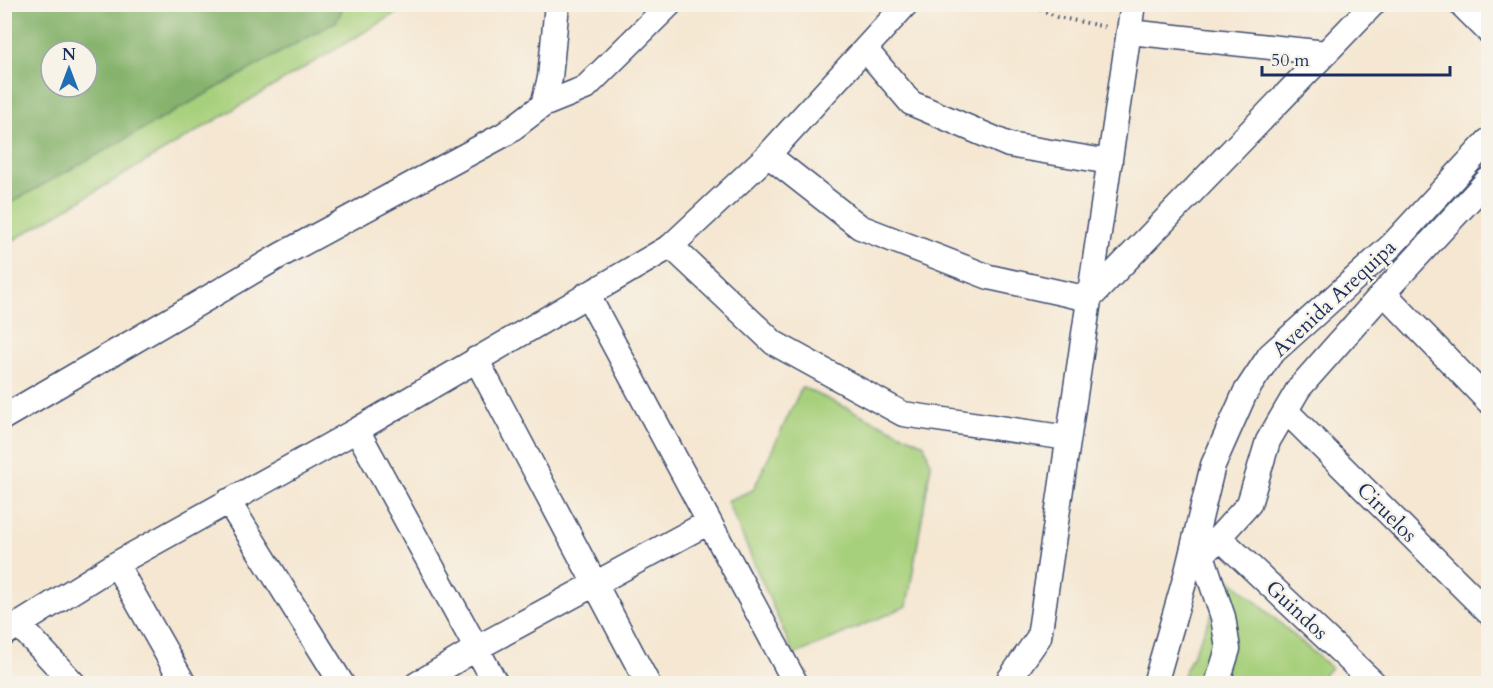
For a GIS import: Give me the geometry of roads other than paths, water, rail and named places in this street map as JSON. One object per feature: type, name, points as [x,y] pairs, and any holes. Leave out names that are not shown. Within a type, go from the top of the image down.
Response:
[{"type":"street","points":[[543,105],[550,78],[557,4]]},
{"type":"street","points":[[4,417],[281,255],[505,134],[543,105],[585,88],[670,4]]},
{"type":"street","points":[[74,684],[11,629],[116,564],[357,430],[671,246],[768,155],[906,4]]},
{"type":"street","points":[[1006,684],[1039,637],[1133,4]]},
{"type":"street","points":[[1089,299],[1373,4]]},
{"type":"street","points":[[1461,4],[1488,31]]},
{"type":"street","points":[[1129,32],[1326,53]]},
{"type":"street","points":[[866,49],[911,103],[1009,145],[1110,162]]},
{"type":"street","name":"Avenida Arequipa","points":[[1155,684],[1195,563],[1213,465],[1245,393],[1270,355],[1392,245],[1488,141]]},
{"type":"street","points":[[768,155],[860,227],[989,277],[1089,299]]},
{"type":"street","points":[[1217,684],[1228,649],[1223,617],[1195,563],[1249,504],[1268,441],[1299,388],[1384,293],[1484,193]]},
{"type":"street","points":[[671,246],[774,343],[903,414],[1068,438]]},
{"type":"street","points":[[1384,293],[1488,401]]},
{"type":"street","points":[[587,294],[796,684]]},
{"type":"street","points":[[476,360],[648,684]]},
{"type":"street","name":"Ciruelos","points":[[1286,411],[1488,612]]},
{"type":"street","points":[[357,430],[496,684]]},
{"type":"street","points":[[228,501],[342,684]]},
{"type":"street","points":[[417,684],[477,648],[709,522]]},
{"type":"street","name":"Guindos","points":[[1219,537],[1375,684]]},
{"type":"street","points":[[116,564],[184,684]]}]
